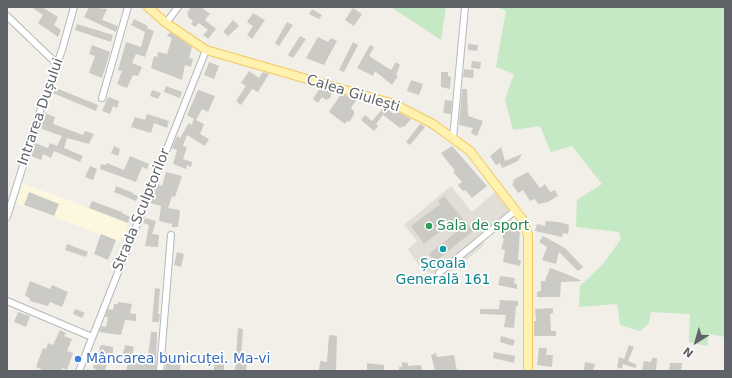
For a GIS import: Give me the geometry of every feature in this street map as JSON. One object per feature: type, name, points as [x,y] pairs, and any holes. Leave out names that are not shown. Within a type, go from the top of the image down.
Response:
[{"type":"main road","name":"Calea Giulești","points":[[148,7],[166,23],[206,50],[394,104],[453,138],[470,151],[516,210],[522,219],[528,235],[528,371]]},
{"type":"street","name":"Intrarea Dușului","points":[[7,217],[74,7]]},
{"type":"street","points":[[102,98],[128,7]]},
{"type":"street","points":[[166,23],[178,7]]},
{"type":"street","points":[[453,138],[465,7]]},
{"type":"street","points":[[7,16],[57,64]]},
{"type":"street","name":"Strada Sculptorilor","points":[[78,371],[206,50]]},
{"type":"street","points":[[439,274],[516,210]]},
{"type":"street","points":[[160,371],[171,235]]},
{"type":"street","points":[[7,300],[92,336]]},
{"type":"shaded area","points":[[22,183],[128,223],[121,242],[16,203]]},
{"type":"shaded area","points":[[451,186],[472,212],[495,192],[510,211],[488,229],[483,246],[446,277],[428,272],[419,266],[408,249],[417,241],[404,225]]},
{"type":"green space","points":[[391,7],[446,7],[441,40]]},
{"type":"green space","points":[[497,7],[725,7],[725,337],[709,334],[707,346],[689,342],[690,314],[651,312],[649,323],[640,331],[620,325],[617,304],[579,307],[580,286],[603,264],[621,239],[619,232],[576,227],[577,200],[602,184],[572,146],[551,152],[540,126],[513,130],[505,99],[514,74],[496,67],[506,11]]},
{"type":"building","points":[[31,7],[42,7],[58,17],[54,25],[61,30],[58,37],[38,23],[43,15]]},
{"type":"building","points":[[89,7],[107,9],[102,20],[118,26],[116,32],[84,17]]},
{"type":"building","points":[[191,7],[201,7],[210,14],[205,20],[216,29],[208,39],[203,35],[208,30],[199,23],[195,27],[191,24],[193,21],[189,18],[187,13]]},
{"type":"building","points":[[353,8],[362,14],[354,26],[345,20]]},
{"type":"building","points":[[312,9],[322,15],[319,19],[309,14]]},
{"type":"building","points":[[253,13],[265,20],[252,39],[247,35],[253,26],[247,22]]},
{"type":"building","points":[[134,19],[148,26],[147,28],[154,31],[145,57],[136,54],[132,63],[142,67],[138,76],[133,75],[127,88],[117,84],[122,71],[118,70],[126,42],[141,47],[145,32],[131,25]]},
{"type":"building","points":[[233,20],[239,26],[228,36],[223,32]]},
{"type":"building","points":[[287,22],[293,25],[279,46],[275,43]]},
{"type":"building","points":[[77,24],[113,35],[111,42],[75,30]]},
{"type":"building","points":[[170,32],[192,47],[189,58],[193,59],[191,67],[185,65],[182,80],[151,68],[154,56],[157,57],[158,52],[167,54],[172,38],[167,36]]},
{"type":"building","points":[[300,36],[306,39],[293,58],[288,55]]},
{"type":"building","points":[[318,37],[328,42],[331,38],[337,41],[324,65],[306,58]]},
{"type":"building","points":[[353,42],[358,45],[344,72],[339,70]]},
{"type":"building","points":[[468,44],[478,45],[477,51],[468,50]]},
{"type":"building","points":[[92,45],[110,52],[102,78],[89,73],[95,56],[89,54]]},
{"type":"building","points":[[370,45],[374,47],[369,56],[391,70],[396,62],[400,65],[396,75],[398,76],[392,85],[375,71],[373,76],[357,68]]},
{"type":"building","points":[[472,61],[481,62],[480,69],[471,68]]},
{"type":"building","points":[[209,62],[219,66],[214,79],[204,75]]},
{"type":"building","points":[[464,69],[474,70],[473,78],[463,77]]},
{"type":"building","points":[[249,71],[259,78],[263,72],[269,74],[258,92],[252,89],[241,105],[236,101],[246,86],[241,83]]},
{"type":"building","points":[[441,72],[448,72],[448,76],[451,77],[450,89],[441,87]]},
{"type":"building","points":[[411,80],[423,84],[419,95],[407,91]]},
{"type":"building","points":[[166,86],[182,92],[180,98],[164,92]]},
{"type":"building","points":[[56,88],[98,105],[96,111],[53,93]]},
{"type":"building","points":[[320,88],[332,92],[330,98],[326,100],[322,97],[318,103],[313,99]]},
{"type":"building","points":[[462,89],[467,89],[468,116],[483,121],[477,136],[471,133],[473,128],[459,125]]},
{"type":"building","points":[[152,90],[161,93],[158,99],[150,96]]},
{"type":"building","points":[[198,90],[215,96],[208,112],[202,109],[196,120],[204,124],[200,134],[209,139],[205,146],[187,135],[183,146],[187,147],[183,159],[192,162],[191,167],[187,165],[186,169],[173,164],[177,150],[172,148],[177,136],[180,138],[189,123],[191,124],[190,128],[194,119],[187,115]]},
{"type":"building","points":[[341,94],[357,99],[351,108],[354,111],[354,115],[349,122],[347,121],[345,124],[329,112]]},
{"type":"building","points":[[108,97],[119,101],[117,108],[113,106],[110,114],[102,111]]},
{"type":"building","points":[[445,100],[452,101],[451,114],[443,113]]},
{"type":"building","points":[[384,107],[394,114],[396,111],[411,119],[404,127],[403,126],[400,128],[383,115],[376,124],[378,126],[374,131],[361,120],[365,115],[372,121]]},
{"type":"building","points":[[45,113],[55,117],[53,124],[83,135],[85,131],[94,134],[89,144],[67,138],[64,148],[83,156],[80,162],[54,151],[51,158],[43,154],[41,160],[31,156],[35,143],[48,148],[50,143],[57,146],[62,136],[39,128]]},
{"type":"building","points":[[147,114],[169,121],[167,128],[154,123],[151,133],[131,127],[135,117],[145,120]]},
{"type":"building","points":[[420,124],[425,127],[410,145],[406,142]]},
{"type":"building","points":[[114,146],[120,149],[118,156],[111,153]]},
{"type":"building","points":[[452,146],[487,186],[472,198],[458,185],[462,182],[453,172],[455,171],[441,153]]},
{"type":"building","points":[[501,147],[505,161],[522,154],[518,161],[502,168],[500,163],[496,165],[490,156]]},
{"type":"building","points":[[130,156],[149,164],[147,169],[142,167],[136,182],[100,169],[101,164],[106,165],[107,163],[124,170]]},
{"type":"building","points":[[90,166],[97,169],[93,180],[85,177]]},
{"type":"building","points":[[166,172],[182,176],[175,197],[172,196],[168,208],[180,210],[178,227],[172,227],[172,224],[159,221],[161,206],[150,203],[158,184],[162,186]]},
{"type":"building","points":[[528,172],[540,188],[545,184],[550,192],[555,190],[558,196],[548,202],[538,204],[535,199],[530,201],[523,190],[518,193],[512,184],[514,182],[513,180]]},
{"type":"building","points":[[116,186],[138,196],[136,201],[114,192]]},
{"type":"building","points":[[29,192],[59,204],[54,216],[24,205]]},
{"type":"building","points":[[444,196],[473,231],[435,262],[429,254],[460,229],[454,221],[424,244],[411,226],[440,204],[438,201]]},
{"type":"building","points":[[92,201],[122,212],[130,217],[128,223],[89,208]]},
{"type":"building","points":[[145,218],[156,221],[152,234],[159,235],[158,247],[145,246],[149,225],[143,223]]},
{"type":"building","points":[[546,221],[559,222],[569,225],[568,234],[563,233],[562,237],[535,231],[537,224],[545,226]]},
{"type":"building","points":[[507,226],[520,231],[518,260],[521,260],[520,266],[503,262],[505,250],[501,249],[504,239],[502,238]]},
{"type":"building","points":[[101,234],[116,240],[108,260],[94,254]]},
{"type":"building","points":[[543,236],[565,248],[583,267],[578,271],[559,252],[556,264],[542,260],[547,247],[539,242]]},
{"type":"building","points":[[67,244],[88,252],[86,257],[65,250]]},
{"type":"building","points":[[177,252],[184,254],[181,267],[174,265]]},
{"type":"building","points":[[550,268],[582,281],[561,282],[560,297],[537,297],[537,292],[541,291],[541,281],[545,281]]},
{"type":"building","points":[[500,276],[515,278],[514,283],[517,284],[517,289],[498,285]]},
{"type":"building","points":[[30,281],[50,289],[52,285],[68,292],[62,307],[50,302],[48,306],[30,301],[30,299],[25,295]]},
{"type":"building","points":[[155,288],[160,289],[158,314],[160,314],[159,322],[152,322]]},
{"type":"building","points":[[500,300],[518,301],[518,306],[516,306],[514,328],[504,327],[506,315],[480,314],[480,309],[499,309]]},
{"type":"building","points":[[118,302],[132,304],[130,313],[136,314],[136,321],[125,320],[121,335],[99,332],[102,326],[106,327],[108,317],[105,317],[108,309],[113,310],[114,304],[118,304]]},
{"type":"building","points":[[553,308],[553,313],[550,314],[551,331],[556,331],[556,336],[534,336],[534,321],[536,321],[535,309]]},
{"type":"building","points":[[75,309],[85,313],[82,318],[73,314]]},
{"type":"building","points":[[18,312],[30,316],[26,327],[14,322]]},
{"type":"building","points":[[238,328],[243,329],[241,357],[247,359],[246,371],[235,371]]},
{"type":"building","points":[[60,330],[66,333],[64,336],[72,339],[67,351],[73,353],[67,370],[62,368],[61,371],[45,371],[36,367],[43,348],[46,349],[48,343],[53,345]]},
{"type":"building","points":[[151,332],[157,332],[156,371],[126,371],[128,363],[147,364]]},
{"type":"building","points":[[329,335],[337,336],[336,371],[319,371],[320,361],[327,362]]},
{"type":"building","points":[[501,336],[515,340],[513,346],[500,342]]},
{"type":"building","points":[[103,345],[113,347],[113,354],[109,353],[105,371],[97,371],[93,368],[95,361],[91,360],[92,355],[98,354],[100,346]]},
{"type":"building","points":[[125,345],[134,347],[132,356],[123,354]]},
{"type":"building","points":[[629,345],[634,347],[628,361],[637,365],[635,368],[623,364],[622,369],[617,367],[619,357],[624,359]]},
{"type":"building","points":[[539,348],[547,348],[546,355],[553,355],[552,367],[537,365]]},
{"type":"building","points":[[494,352],[515,356],[514,363],[493,358]]},
{"type":"building","points":[[166,353],[170,354],[170,356],[181,355],[180,371],[165,371]]},
{"type":"building","points":[[436,353],[437,357],[454,355],[457,371],[435,371],[431,355]]},
{"type":"building","points":[[652,358],[657,358],[656,371],[642,371],[644,361],[651,362]]},
{"type":"building","points":[[402,362],[408,363],[408,366],[421,365],[422,371],[399,371],[399,367],[402,367]]},
{"type":"building","points":[[585,362],[595,364],[593,371],[584,371]]},
{"type":"building","points":[[214,363],[224,364],[224,371],[214,371]]},
{"type":"building","points":[[367,363],[384,365],[384,371],[367,371]]},
{"type":"building","points":[[670,363],[682,363],[681,371],[669,371]]},
{"type":"place","name":"Sala de sport","points":[[429,226]]},
{"type":"place","name":"Școala Generală 161","points":[[443,249]]},
{"type":"place","name":"Mâncarea bunicuței. Ma-vi","points":[[78,359]]}]
